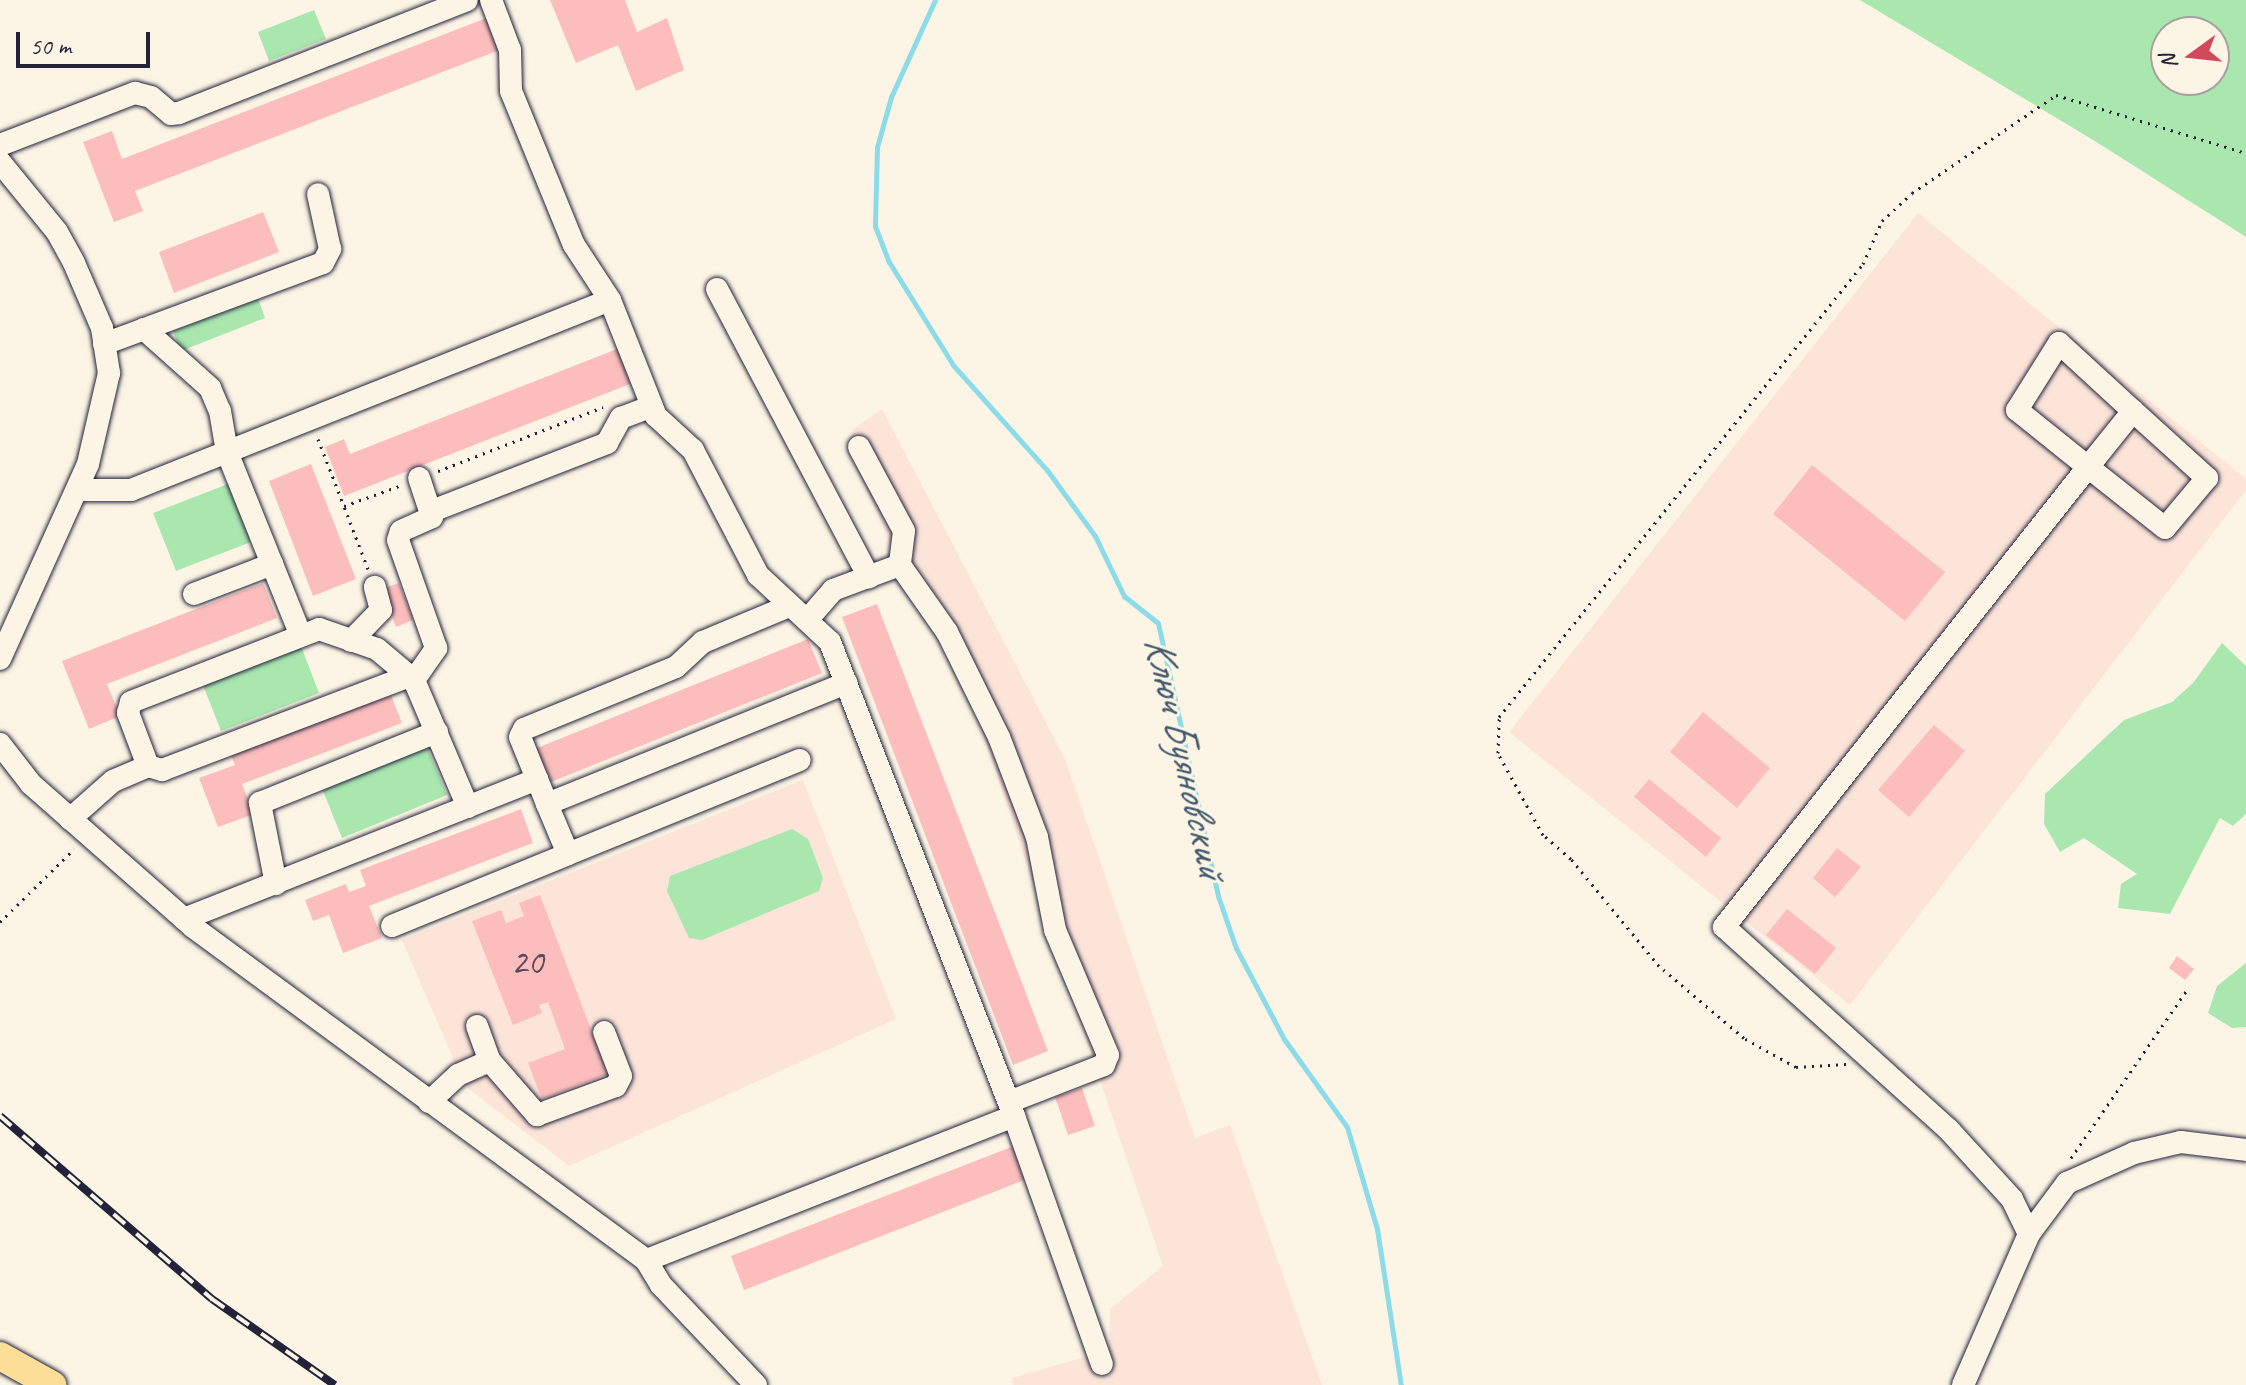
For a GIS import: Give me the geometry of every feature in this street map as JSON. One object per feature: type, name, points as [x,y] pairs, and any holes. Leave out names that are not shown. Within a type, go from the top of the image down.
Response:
[{"type":"main road","points":[[0,1356],[52,1385]]},
{"type":"street","points":[[0,145],[135,93],[144,93],[171,114],[179,113],[467,0]]},
{"type":"street","points":[[491,0],[510,50],[511,91],[574,245],[610,300],[652,406],[664,428],[693,450],[734,537],[758,575],[789,606],[826,634],[1012,1109],[1102,1364]]},
{"type":"street","points":[[0,162],[57,232],[93,302],[109,373],[105,406],[77,490],[0,659]]},
{"type":"street","points":[[104,344],[323,263],[330,249],[318,194]]},
{"type":"street","points":[[717,289],[869,577]]},
{"type":"street","points":[[77,490],[120,493],[610,300]]},
{"type":"street","points":[[144,329],[210,388],[220,411],[227,452],[301,636]]},
{"type":"street","points":[[2059,343],[2207,478],[2165,528],[2088,467],[2017,410],[2059,343]]},
{"type":"street","points":[[70,819],[113,781],[148,766],[162,770],[412,678],[435,654],[436,640],[397,534],[428,520],[432,511],[607,443],[618,421],[652,406]]},
{"type":"street","points":[[2029,1234],[2012,1199],[1949,1130],[1724,927],[2133,411]]},
{"type":"street","points":[[646,1260],[1012,1109],[1104,1065],[1108,1055],[1055,930],[1037,837],[999,737],[947,632],[900,565],[904,531],[859,447]]},
{"type":"street","points":[[419,478],[432,511]]},
{"type":"street","points":[[194,594],[272,564]]},
{"type":"street","points":[[808,619],[833,590],[900,565]]},
{"type":"street","points":[[351,641],[381,610],[375,587]]},
{"type":"street","points":[[568,854],[520,737],[524,729],[676,667],[703,642],[789,606]]},
{"type":"street","points":[[148,766],[128,713],[131,702],[319,629],[377,649],[412,678],[468,807]]},
{"type":"street","points":[[547,804],[846,683]]},
{"type":"street","points":[[276,884],[260,803],[437,732]]},
{"type":"street","points":[[0,744],[14,767],[184,919],[646,1260],[661,1285],[756,1385]]},
{"type":"street","points":[[392,926],[800,760]]},
{"type":"street","points":[[184,919],[537,779]]},
{"type":"street","points":[[477,1026],[490,1061],[532,1112],[542,1115],[621,1082],[604,1032]]},
{"type":"street","points":[[429,1102],[458,1075],[490,1061]]},
{"type":"street","points":[[1963,1385],[2029,1234],[2067,1183],[2134,1153],[2181,1142],[2246,1150]]},
{"type":"path","points":[[1874,1063],[1796,1067],[1744,1038],[1659,966],[1571,859],[1543,835],[1498,753],[1499,717],[1863,264],[1882,221],[1912,193],[2056,95],[2246,153]]},
{"type":"path","points":[[344,506],[611,404],[618,421]]},
{"type":"path","points":[[310,419],[375,587]]},
{"type":"path","points":[[0,922],[88,835]]},
{"type":"path","points":[[2067,1166],[2187,990]]},
{"type":"shaded area","points":[[1918,213],[2246,479],[2246,490],[1850,1005],[1509,732]]},
{"type":"shaded area","points":[[882,409],[1065,759],[1195,1138],[1230,1125],[1322,1385],[1013,1385],[1012,1378],[1109,1350],[1110,1309],[1163,1266],[975,711],[903,572],[850,452],[853,429]]},
{"type":"shaded area","points":[[803,780],[896,1019],[569,1166],[465,1086],[402,940]]},
{"type":"green space","points":[[1860,0],[2246,0],[2246,237],[2098,143]]},
{"type":"green space","points":[[314,10],[326,39],[269,61],[258,32]]},
{"type":"green space","points":[[258,298],[265,318],[181,351],[173,331]]},
{"type":"green space","points":[[228,484],[251,542],[176,571],[153,513]]},
{"type":"green space","points":[[299,641],[319,693],[221,731],[201,680]]},
{"type":"green space","points":[[2222,643],[2246,666],[2246,814],[2233,826],[2220,818],[2170,914],[2118,908],[2121,884],[2137,874],[2084,838],[2060,852],[2044,824],[2045,794],[2124,720],[2172,702],[2193,683]]},
{"type":"green space","points":[[426,744],[447,795],[342,838],[321,786]]},
{"type":"green space","points":[[792,829],[808,839],[823,878],[819,891],[702,940],[689,938],[667,891],[670,876]]},
{"type":"green space","points":[[2246,963],[2246,1027],[2232,1028],[2208,1013],[2217,986]]},
{"type":"building","points":[[550,0],[625,0],[637,32],[667,18],[684,70],[636,91],[618,45],[576,63]]},
{"type":"building","points":[[489,17],[502,49],[135,191],[143,211],[114,222],[83,142],[112,131],[122,159]]},
{"type":"building","points":[[263,212],[279,252],[174,293],[159,252]]},
{"type":"building","points":[[622,347],[635,382],[344,496],[325,447],[344,439],[350,454]]},
{"type":"building","points":[[311,464],[356,579],[313,596],[269,481]]},
{"type":"building","points":[[1812,465],[1945,572],[1905,621],[1773,514]]},
{"type":"building","points":[[263,583],[277,618],[107,684],[120,716],[89,729],[62,661]]},
{"type":"building","points":[[399,583],[413,620],[396,627],[382,589]]},
{"type":"building","points":[[877,604],[1048,1051],[1013,1065],[842,617]]},
{"type":"building","points":[[808,639],[822,673],[546,784],[532,750]]},
{"type":"building","points":[[389,690],[402,723],[242,784],[254,814],[218,827],[199,778],[235,765],[229,750]]},
{"type":"building","points":[[1703,712],[1770,768],[1737,808],[1670,752]]},
{"type":"building","points":[[1934,725],[1965,751],[1909,817],[1878,790]]},
{"type":"building","points":[[1649,779],[1721,838],[1706,857],[1634,797]]},
{"type":"building","points":[[521,809],[533,843],[369,906],[382,938],[343,953],[329,915],[313,921],[305,900],[346,884],[349,892],[366,886],[360,870]]},
{"type":"building","points":[[1837,848],[1861,867],[1835,897],[1813,878]]},
{"type":"building","points":[[540,895],[608,1074],[542,1099],[528,1063],[565,1049],[548,1002],[539,1005],[542,1013],[513,1025],[472,921],[501,910],[506,923],[524,916],[519,903]]},
{"type":"building","points":[[1787,909],[1836,948],[1815,974],[1766,935]]},
{"type":"building","points":[[2177,956],[2194,969],[2185,980],[2169,968]]},
{"type":"building","points":[[1082,1088],[1095,1126],[1068,1135],[1055,1097]]},
{"type":"building","points":[[1014,1146],[1027,1179],[744,1290],[731,1256]]},
{"type":"waterway","name":"Ключ Буяновский","points":[[935,0],[891,97],[877,147],[875,226],[889,262],[953,365],[1047,470],[1095,536],[1124,596],[1158,623],[1218,896],[1236,948],[1284,1039],[1347,1127],[1377,1229],[1401,1385]]},
{"type":"railway","points":[[0,1116],[212,1299],[335,1385]]}]
